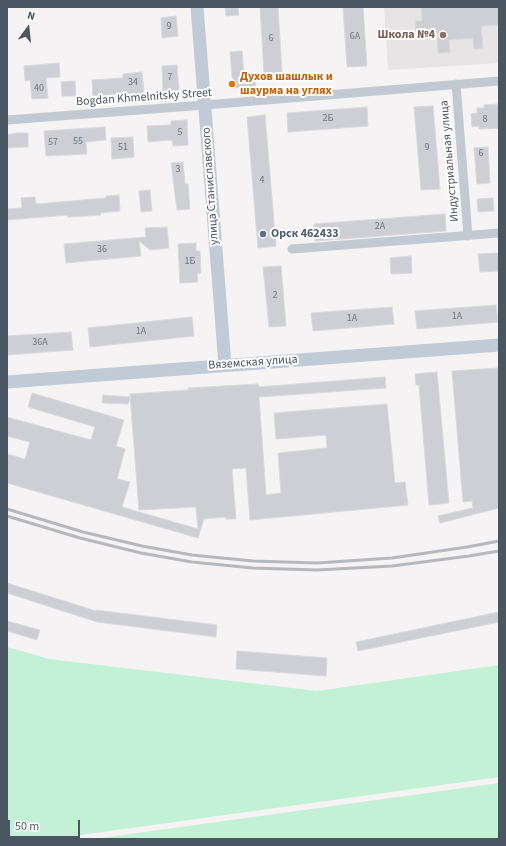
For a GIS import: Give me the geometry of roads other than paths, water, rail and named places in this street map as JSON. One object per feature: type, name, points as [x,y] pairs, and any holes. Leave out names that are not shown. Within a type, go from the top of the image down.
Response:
[{"type":"main road","name":"улица Станиславского","points":[[197,7],[225,365]]},
{"type":"main road","name":"Вяземская улица","points":[[7,382],[499,345]]},
{"type":"street","name":"Bogdan Khmelnitsky Street","points":[[7,120],[499,81]]},
{"type":"street","name":"Индустриальная улица","points":[[456,84],[468,236]]},
{"type":"street","points":[[292,249],[499,233]]},
{"type":"railway","points":[[7,509],[83,532],[142,546],[192,555],[253,561],[317,563],[392,558],[499,541]]},
{"type":"railway","points":[[7,516],[80,538],[141,553],[192,562],[253,568],[317,570],[392,566],[499,551]]},
{"type":"place","name":"Школа №4","points":[[443,35]]},
{"type":"place","name":"Духов шашлык и шаурма на углях","points":[[232,84]]},
{"type":"place","name":"Орск 462433","points":[[263,234]]}]
